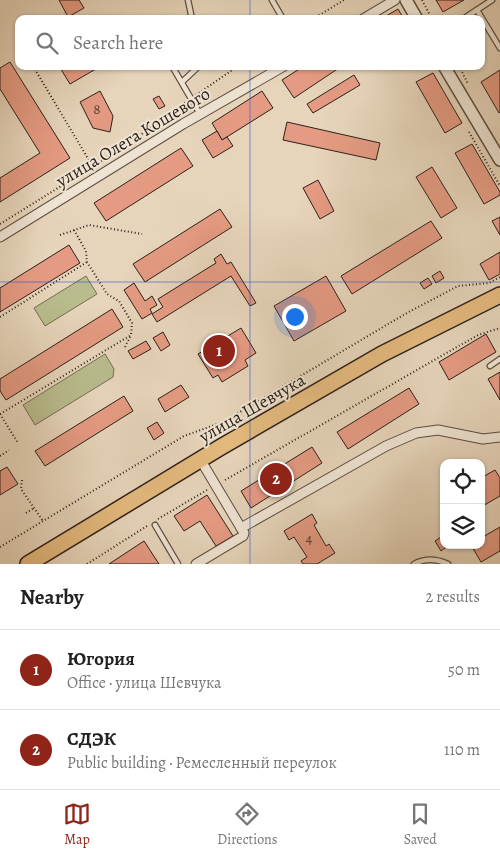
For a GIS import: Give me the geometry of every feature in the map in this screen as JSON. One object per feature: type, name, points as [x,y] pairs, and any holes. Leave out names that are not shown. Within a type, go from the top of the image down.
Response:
[{"type":"main road","name":"улица Шевчука","points":[[28,564],[200,459],[382,354],[500,295]]},
{"type":"street","points":[[370,15],[395,0]]},
{"type":"street","points":[[406,0],[415,15]]},
{"type":"street","name":"улица Олега Кошевого","points":[[0,237],[277,70]]},
{"type":"street","points":[[446,70],[500,160]]},
{"type":"street","points":[[242,528],[386,446],[416,433],[438,430],[483,439],[500,437]]},
{"type":"street","points":[[196,564],[243,536],[242,528],[200,459]]},
{"type":"lane","points":[[188,0],[191,15]]},
{"type":"lane","points":[[272,0],[281,15]]},
{"type":"lane","points":[[469,15],[492,0]]},
{"type":"lane","points":[[477,10],[480,15]]},
{"type":"lane","points":[[485,23],[500,48]]},
{"type":"lane","points":[[174,70],[201,115]]},
{"type":"lane","points":[[182,82],[196,70]]},
{"type":"lane","points":[[490,366],[500,359]]},
{"type":"lane","points":[[155,523],[178,564]]},
{"type":"lane","points":[[414,564],[422,560],[441,561],[448,564]]},
{"type":"path","points":[[320,15],[344,0]]},
{"type":"path","points":[[422,0],[430,15]]},
{"type":"path","points":[[35,70],[93,167]]},
{"type":"path","points":[[0,224],[124,147],[232,70]]},
{"type":"path","points":[[60,235],[89,225],[142,234]]},
{"type":"path","points":[[74,230],[86,251],[87,262],[108,294],[119,301],[132,323],[131,335],[125,347]]},
{"type":"path","points":[[0,317],[87,262]]},
{"type":"path","points":[[0,547],[184,436],[223,422],[277,390],[290,380],[406,314],[458,286],[488,283],[500,277]]},
{"type":"path","points":[[155,523],[216,485],[478,335],[500,328]]},
{"type":"path","points":[[18,443],[0,414],[131,335]]},
{"type":"path","points":[[0,456],[9,450]]},
{"type":"path","points":[[22,480],[21,489],[43,521]]},
{"type":"path","points":[[26,513],[34,508]]},
{"type":"path","points":[[86,564],[147,526]]},
{"type":"green space","points":[[86,276],[97,294],[45,326],[34,308]]},
{"type":"green space","points":[[105,354],[114,369],[113,377],[35,425],[23,405]]},
{"type":"building","points":[[59,0],[79,0],[84,8],[72,15],[67,15]]},
{"type":"building","points":[[436,0],[464,0],[443,12]]},
{"type":"building","points":[[398,9],[402,15],[388,15]]},
{"type":"building","points":[[10,62],[70,158],[0,202],[0,178],[40,153],[0,89],[0,68]]},
{"type":"building","points":[[61,70],[94,70],[70,84]]},
{"type":"building","points":[[298,70],[336,70],[294,98],[282,80]]},
{"type":"building","points":[[500,70],[500,112],[499,113],[481,82]]},
{"type":"building","points":[[433,73],[462,123],[445,133],[416,82]]},
{"type":"building","points":[[354,75],[360,85],[313,113],[307,104]]},
{"type":"building","points":[[100,91],[113,116],[110,132],[93,128],[80,102]]},
{"type":"building","points":[[262,91],[273,108],[222,140],[212,123]]},
{"type":"building","points":[[159,96],[165,106],[159,109],[153,99]]},
{"type":"building","points":[[287,122],[380,143],[376,160],[283,140]]},
{"type":"building","points":[[217,131],[222,140],[227,137],[233,146],[213,158],[202,140]]},
{"type":"building","points":[[472,144],[500,192],[500,195],[484,204],[455,153]]},
{"type":"building","points":[[181,148],[193,166],[106,221],[94,203]]},
{"type":"building","points":[[432,167],[457,208],[441,218],[416,177]]},
{"type":"building","points":[[318,180],[334,211],[320,219],[303,188]]},
{"type":"building","points":[[220,209],[232,227],[145,282],[133,264]]},
{"type":"building","points":[[500,217],[500,235],[492,221]]},
{"type":"building","points":[[431,221],[442,238],[352,294],[341,276]]},
{"type":"building","points":[[69,245],[80,263],[0,312],[0,288]]},
{"type":"building","points":[[500,252],[500,274],[489,280],[480,264]]},
{"type":"building","points":[[221,254],[227,264],[231,262],[256,303],[250,306],[231,276],[157,322],[152,314],[163,307],[158,299],[216,263],[214,259]]},
{"type":"building","points":[[440,271],[444,278],[436,283],[432,276]]},
{"type":"building","points":[[326,276],[346,311],[294,341],[274,306]]},
{"type":"building","points":[[428,278],[432,284],[424,289],[420,283]]},
{"type":"building","points":[[134,283],[145,301],[152,296],[157,305],[150,309],[152,313],[142,319],[124,290]]},
{"type":"building","points":[[112,309],[123,327],[6,400],[0,391],[0,379]]},
{"type":"building","points":[[241,328],[256,353],[245,360],[248,366],[222,382],[218,375],[213,378],[198,354]]},
{"type":"building","points":[[163,332],[170,345],[161,351],[153,338]]},
{"type":"building","points":[[486,334],[496,352],[449,380],[439,362]]},
{"type":"building","points":[[146,341],[151,349],[133,359],[128,351]]},
{"type":"building","points":[[500,372],[500,400],[488,379]]},
{"type":"building","points":[[181,385],[189,397],[165,412],[158,399]]},
{"type":"building","points":[[409,388],[419,404],[348,449],[337,432]]},
{"type":"building","points":[[124,396],[133,411],[45,466],[35,451]]},
{"type":"building","points":[[157,422],[164,433],[154,440],[147,428]]},
{"type":"building","points":[[312,447],[322,463],[251,508],[241,491]]},
{"type":"building","points":[[7,467],[18,484],[0,495],[0,471]]},
{"type":"building","points":[[495,470],[500,478],[500,496],[485,505],[485,504],[485,476]]},
{"type":"building","points":[[207,495],[233,536],[216,546],[200,521],[184,531],[174,516]]},
{"type":"building","points":[[312,514],[317,523],[314,525],[326,546],[329,544],[335,553],[317,564],[303,564],[301,561],[307,557],[294,537],[289,540],[284,531]]},
{"type":"building","points":[[500,527],[500,551],[481,562],[473,549],[485,549],[485,536]]},
{"type":"building","points":[[440,538],[440,549],[444,549],[441,551],[435,541]]},
{"type":"building","points":[[144,541],[159,564],[109,564]]},
{"type":"place","name":"Югория","points":[[219,351]]},
{"type":"place","name":"СДЭК","points":[[276,479]]}]
